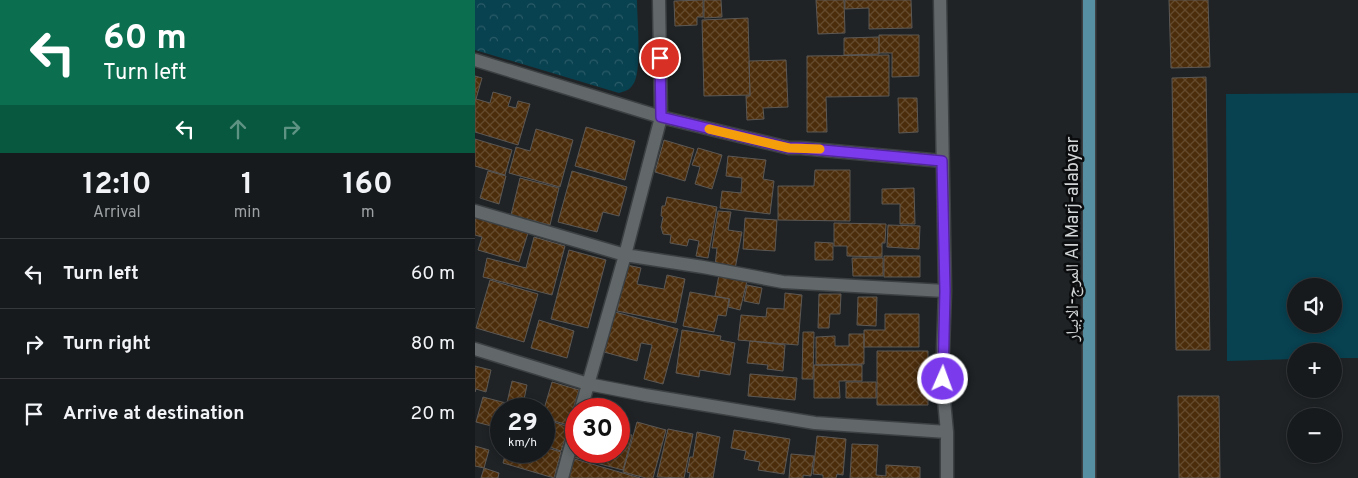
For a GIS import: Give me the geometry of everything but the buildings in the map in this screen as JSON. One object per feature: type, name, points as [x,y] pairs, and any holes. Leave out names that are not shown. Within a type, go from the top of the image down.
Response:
[{"type":"main road","name":"المرج-الابيار Al Marj-alabyar","points":[[1089,0],[1089,478]]},
{"type":"street","points":[[584,398],[625,255],[661,117],[659,0]]},
{"type":"street","points":[[940,0],[945,291],[943,379],[947,432],[947,478]]},
{"type":"street","points":[[475,60],[661,117],[789,148],[942,161]]},
{"type":"street","points":[[475,211],[625,255],[783,282],[945,291]]},
{"type":"street","points":[[475,349],[588,384],[815,423],[947,432]]},
{"type":"street","points":[[562,478],[566,463]]},
{"type":"green space","points":[[475,0],[637,0],[638,67],[634,83],[628,90],[619,93],[475,50]]},
{"type":"green space","points":[[1358,93],[1358,358],[1342,358],[1342,343],[1287,343],[1287,359],[1227,361],[1226,94]]},
{"type":"slow traffic","points":[[709,129],[789,148],[820,149]]},
{"type":"route","points":[[660,58],[661,117],[789,148],[942,161],[945,291],[943,379]]}]
